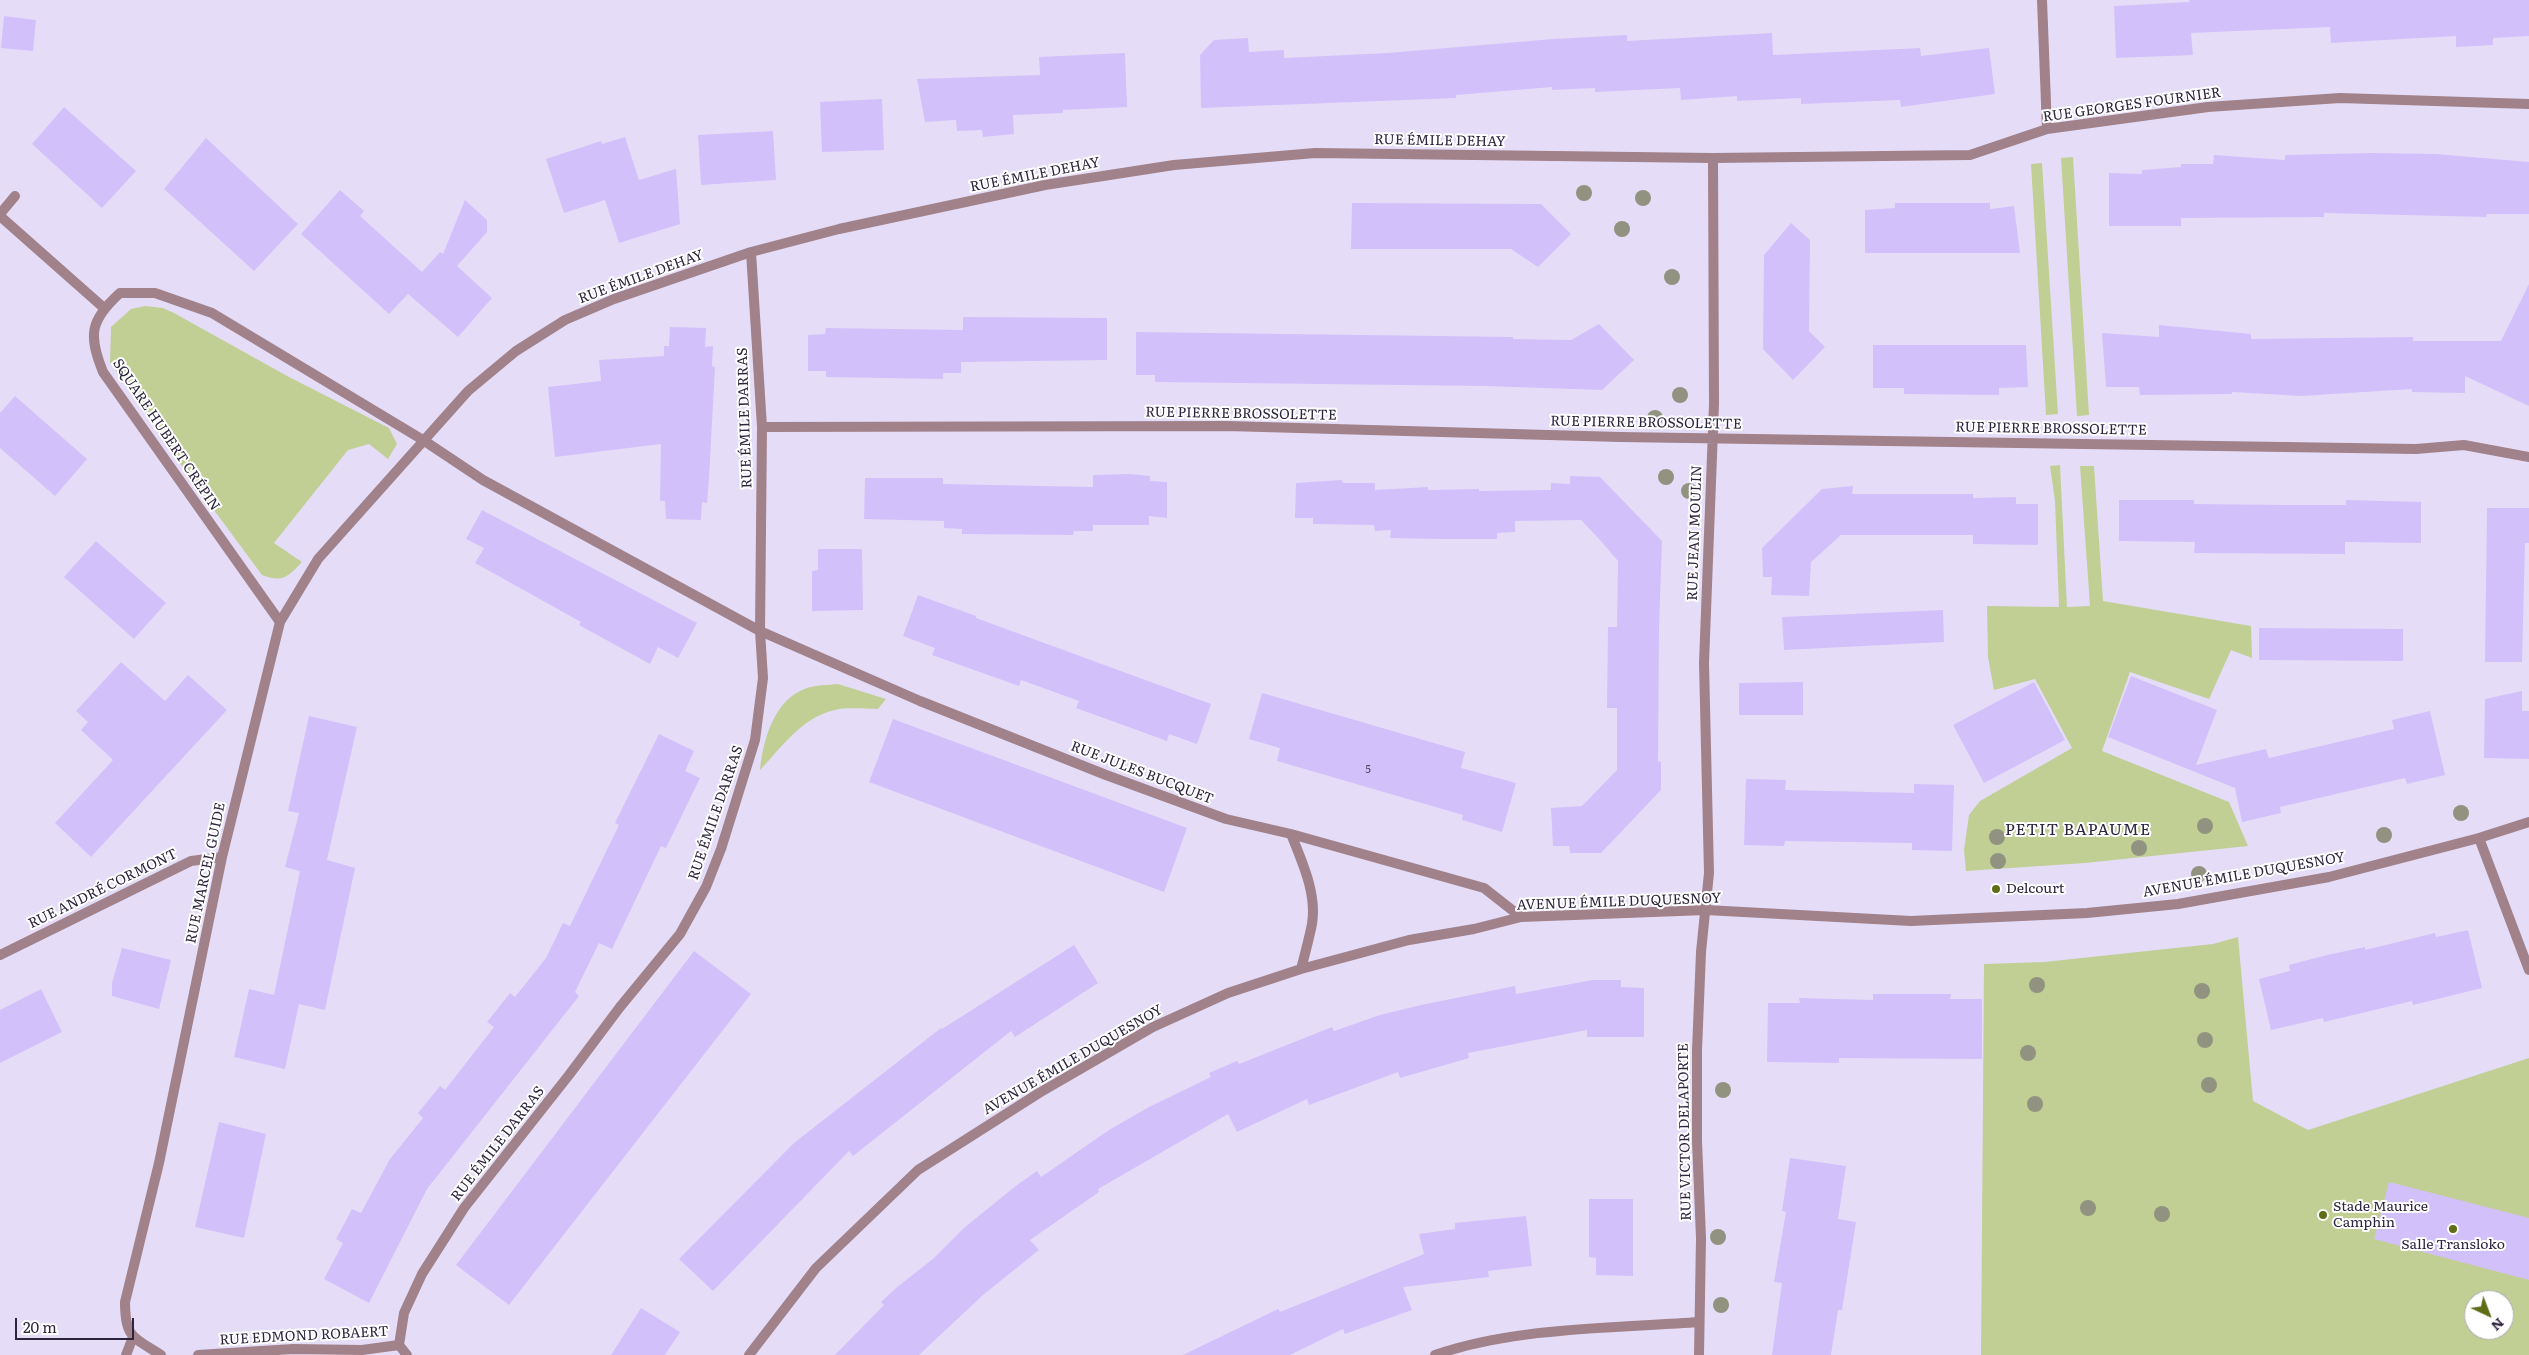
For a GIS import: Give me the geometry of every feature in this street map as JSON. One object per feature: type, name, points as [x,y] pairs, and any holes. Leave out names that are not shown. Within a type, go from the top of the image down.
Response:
[{"type":"street","points":[[2042,0],[2048,129]]},
{"type":"street","name":"RUE GEORGES FOURNIER","points":[[1713,158],[1970,155],[2048,129],[2208,107],[2340,98],[2529,104]]},
{"type":"street","name":"RUE ÉMILE DEHAY","points":[[423,440],[468,391],[516,351],[565,320],[614,300],[751,252],[840,229],[1046,185],[1174,165],[1315,153],[1713,158]]},
{"type":"street","name":"RUE JEAN MOULIN","points":[[1706,910],[1709,873],[1704,663],[1713,436],[1713,158]]},
{"type":"street","points":[[15,196],[0,215],[104,308]]},
{"type":"street","name":"RUE ÉMILE DARRAS","points":[[399,1345],[404,1313],[418,1282],[464,1208],[569,1076],[620,1007],[680,934],[706,886],[722,849],[755,740],[764,678],[760,631],[762,427],[751,252]]},
{"type":"street","name":"SQUARE HUBERT CRÉPIN","points":[[280,622],[168,466],[121,394],[103,372],[94,350],[94,324],[104,308],[120,293],[155,293],[212,312],[423,440]]},
{"type":"street","name":"RUE PIERRE BROSSOLETTE","points":[[762,427],[1227,426],[1402,432],[2416,449],[2464,445],[2529,457]]},
{"type":"street","name":"RUE MARCEL GUIDE","points":[[133,1338],[125,1325],[125,1302],[159,1163],[222,857],[280,622],[318,559],[423,440]]},
{"type":"street","name":"RUE JULES BUCQUET","points":[[423,440],[483,480],[760,631],[920,701],[1106,775],[1226,820],[1291,834],[1484,888],[1521,917]]},
{"type":"street","name":"AVENUE ÉMILE DUQUESNOY","points":[[749,1355],[816,1268],[918,1170],[1040,1093],[1153,1027],[1228,993],[1302,969],[1409,940],[1474,929],[1521,917],[1706,910],[1911,921],[2087,913],[2178,904],[2329,877],[2479,838],[2529,822]]},
{"type":"street","points":[[1291,834],[1311,894],[1312,922],[1302,969]]},
{"type":"street","points":[[2479,838],[2529,970]]},
{"type":"street","name":"RUE ANDRÉ CORMONT","points":[[0,955],[191,860],[222,857]]},
{"type":"street","name":"RUE VICTOR DELAPORTE","points":[[1699,1355],[1697,1050],[1701,952],[1706,910]]},
{"type":"street","points":[[1435,1355],[1500,1340],[1565,1330],[1700,1322]]},
{"type":"street","points":[[126,1355],[133,1338],[161,1355]]},
{"type":"street","name":"RUE EDMOND ROBAERT","points":[[198,1355],[293,1349],[362,1350],[399,1345],[407,1355]]},
{"type":"green space","points":[[2073,157],[2089,415],[2077,416],[2061,158]]},
{"type":"green space","points":[[2042,163],[2058,414],[2046,415],[2031,164]]},
{"type":"green space","points":[[145,306],[163,308],[174,313],[289,377],[389,428],[397,444],[388,459],[369,444],[348,450],[274,543],[302,562],[288,575],[275,578],[262,575],[191,479],[110,362],[111,327],[131,309]]},
{"type":"green space","points":[[2060,465],[2067,607],[2090,606],[2080,466],[2094,466],[2103,601],[2251,626],[2252,658],[2231,650],[2209,699],[2130,672],[2102,751],[2229,802],[2248,846],[2085,863],[1966,871],[1964,850],[1969,815],[1980,801],[2072,748],[2035,679],[1994,690],[1988,657],[1987,606],[2059,607],[2055,501],[2050,466]]},
{"type":"green space","points":[[838,684],[886,699],[878,709],[840,709],[812,719],[793,734],[760,770],[767,734],[778,711],[786,701],[796,693],[807,688]]},
{"type":"green space","points":[[2238,937],[2253,1101],[2308,1130],[2529,1058],[2529,1355],[1981,1355],[1984,964],[2044,962],[2213,944]]},
{"type":"building","points":[[2189,0],[2529,0],[2529,36],[2493,38],[2493,45],[2456,47],[2456,36],[2331,43],[2330,27],[2191,33],[2193,55],[2116,58],[2114,6],[2190,2]]},
{"type":"building","points":[[4,16],[36,20],[33,51],[1,48]]},
{"type":"building","points":[[1772,33],[1773,55],[1920,48],[1921,56],[1989,48],[1995,94],[1901,107],[1900,100],[1801,104],[1801,98],[1737,101],[1737,96],[1681,100],[1680,88],[1595,92],[1595,88],[1552,90],[1552,87],[1456,95],[1456,98],[1201,108],[1200,55],[1214,40],[1248,38],[1249,52],[1284,50],[1284,58],[1388,53],[1553,39],[1627,35],[1627,41]]},
{"type":"building","points":[[1125,53],[1127,107],[1063,110],[1063,113],[1013,115],[1014,134],[983,137],[982,130],[957,131],[956,120],[925,122],[917,79],[1040,75],[1039,57]]},
{"type":"building","points":[[882,99],[884,150],[822,152],[820,102]]},
{"type":"building","points":[[64,107],[136,171],[102,208],[32,144]]},
{"type":"building","points":[[773,131],[776,180],[701,185],[698,135]]},
{"type":"building","points":[[625,137],[639,180],[676,169],[680,224],[619,243],[605,200],[564,213],[546,159],[601,141],[602,144]]},
{"type":"building","points":[[206,138],[298,224],[254,271],[164,189]]},
{"type":"building","points":[[2436,154],[2529,162],[2529,214],[2486,214],[2487,217],[2324,213],[2324,217],[2181,218],[2181,226],[2109,226],[2109,173],[2142,174],[2142,170],[2181,167],[2181,164],[2213,164],[2214,155],[2285,160],[2285,155]]},
{"type":"building","points":[[340,190],[364,211],[360,216],[422,272],[440,252],[443,254],[465,200],[487,220],[487,232],[457,266],[492,298],[458,337],[408,294],[389,314],[301,234]]},
{"type":"building","points":[[1352,203],[1541,204],[1571,234],[1538,267],[1511,249],[1351,249]]},
{"type":"building","points":[[1895,203],[1990,203],[1990,209],[2014,206],[2020,253],[1865,253],[1865,210],[1895,208]]},
{"type":"building","points":[[1791,223],[1810,240],[1809,331],[1825,347],[1793,380],[1763,349],[1764,255]]},
{"type":"building","points":[[2529,284],[2529,406],[2465,376],[2465,393],[2412,392],[2412,389],[2301,396],[2232,392],[2232,394],[2140,395],[2139,387],[2106,387],[2102,333],[2159,337],[2159,325],[2251,334],[2251,339],[2413,337],[2413,341],[2501,341]]},
{"type":"building","points":[[963,317],[1107,318],[1107,360],[961,362],[961,373],[943,373],[943,379],[826,377],[826,371],[808,371],[808,335],[825,334],[826,328],[963,330]]},
{"type":"building","points":[[1599,324],[1634,360],[1602,390],[1486,386],[1155,382],[1155,375],[1136,375],[1136,332],[1513,337],[1513,339],[1571,340]]},
{"type":"building","points":[[670,327],[706,328],[705,347],[713,346],[712,366],[715,367],[709,478],[707,503],[702,502],[701,520],[666,519],[665,501],[660,501],[661,444],[555,457],[548,387],[601,381],[599,360],[664,356],[664,346],[669,346]]},
{"type":"building","points":[[1873,345],[2026,345],[2028,387],[1999,388],[1999,395],[1904,394],[1904,388],[1873,388]]},
{"type":"building","points":[[15,396],[87,459],[55,496],[0,448],[0,413]]},
{"type":"building","points":[[1130,474],[1150,476],[1150,481],[1167,482],[1167,518],[1149,516],[1149,525],[1093,525],[1093,531],[1074,531],[1073,535],[962,534],[962,529],[944,528],[944,521],[864,519],[865,478],[943,478],[943,484],[1093,487],[1093,475]]},
{"type":"building","points":[[1570,476],[1600,477],[1662,541],[1658,761],[1661,762],[1661,790],[1601,853],[1570,853],[1569,846],[1553,846],[1551,808],[1582,806],[1617,770],[1617,708],[1607,708],[1608,627],[1617,627],[1618,561],[1600,540],[1581,520],[1515,521],[1515,532],[1497,533],[1497,539],[1441,539],[1390,538],[1391,530],[1375,531],[1374,525],[1313,524],[1313,518],[1295,518],[1296,483],[1342,480],[1343,483],[1375,483],[1375,490],[1428,487],[1428,490],[1551,490],[1551,483],[1570,484]]},
{"type":"building","points":[[1853,486],[1852,494],[1973,494],[1973,498],[2016,497],[2016,504],[2038,504],[2038,545],[1973,544],[1973,535],[1841,535],[1811,562],[1809,596],[1771,595],[1772,577],[1763,577],[1762,548],[1822,489]]},
{"type":"building","points":[[2119,500],[2194,500],[2194,504],[2287,505],[2346,505],[2346,500],[2421,502],[2421,543],[2345,542],[2345,554],[2194,553],[2195,542],[2119,541]]},
{"type":"building","points":[[2487,508],[2529,508],[2529,543],[2525,543],[2522,662],[2485,662]]},
{"type":"building","points":[[482,510],[697,623],[678,658],[658,647],[650,664],[579,625],[581,622],[475,563],[484,548],[466,539]]},
{"type":"building","points":[[96,541],[166,603],[134,639],[64,577]]},
{"type":"building","points":[[818,549],[862,549],[863,610],[812,611],[812,571],[818,570]]},
{"type":"building","points":[[918,595],[1211,704],[1197,744],[1169,734],[1167,741],[1076,708],[1079,701],[1021,680],[1019,686],[932,655],[935,648],[903,636]]},
{"type":"building","points":[[1943,610],[1944,642],[1784,650],[1782,617]]},
{"type":"building","points":[[2259,628],[2403,629],[2403,661],[2259,660]]},
{"type":"building","points":[[121,662],[165,701],[188,675],[227,710],[91,857],[55,823],[113,760],[81,730],[88,722],[76,711]]},
{"type":"building","points":[[2131,676],[2217,710],[2196,765],[2266,749],[2269,758],[2394,729],[2392,720],[2430,711],[2445,775],[2407,784],[2405,778],[2280,807],[2281,813],[2242,822],[2235,788],[2108,737]]},
{"type":"building","points":[[1803,682],[1803,715],[1739,715],[1739,683]]},
{"type":"building","points":[[2034,682],[2065,740],[1984,783],[1953,725]]},
{"type":"building","points":[[2522,691],[2522,711],[2529,711],[2529,759],[2484,758],[2485,699]]},
{"type":"building","points":[[1262,693],[1465,752],[1461,768],[1516,783],[1502,832],[1462,820],[1463,815],[1277,761],[1280,748],[1249,739]]},
{"type":"building","points":[[309,716],[357,727],[327,860],[355,868],[325,1010],[299,1004],[285,1069],[234,1057],[249,989],[274,995],[300,871],[285,867],[299,813],[288,811]]},
{"type":"building","points":[[893,719],[1187,828],[1164,892],[869,782]]},
{"type":"building","points":[[659,734],[694,751],[685,771],[700,778],[666,848],[661,846],[612,949],[599,943],[575,992],[579,996],[427,1189],[369,1303],[324,1279],[343,1243],[336,1239],[352,1209],[361,1213],[390,1159],[423,1118],[418,1113],[440,1086],[445,1090],[494,1027],[487,1022],[510,993],[515,997],[546,958],[563,923],[570,926],[619,825],[615,823]]},
{"type":"building","points":[[1746,779],[1786,780],[1785,790],[1914,793],[1914,784],[1954,785],[1952,851],[1912,850],[1912,843],[1785,841],[1784,846],[1744,845]]},
{"type":"building","points":[[2468,930],[2482,988],[2413,1005],[2412,1001],[2324,1022],[2323,1018],[2271,1030],[2259,979],[2290,971],[2289,965],[2327,955],[2365,947],[2365,950],[2435,933],[2436,937]]},
{"type":"building","points":[[1074,945],[1098,983],[1015,1037],[1011,1031],[853,1156],[849,1151],[713,1291],[679,1259],[794,1143],[941,1028]]},
{"type":"building","points":[[122,948],[171,960],[159,1009],[112,996],[112,983]]},
{"type":"building","points":[[694,951],[751,994],[509,1305],[456,1265]]},
{"type":"building","points":[[1593,980],[1621,980],[1621,987],[1644,988],[1644,1037],[1587,1037],[1587,1030],[1468,1053],[1469,1058],[1400,1078],[1398,1072],[1309,1105],[1307,1099],[1237,1132],[1228,1114],[1098,1189],[1099,1192],[1030,1240],[1039,1250],[983,1295],[919,1355],[835,1355],[884,1305],[881,1302],[934,1258],[965,1227],[1017,1185],[1037,1171],[1041,1177],[1109,1130],[1149,1107],[1211,1077],[1209,1073],[1237,1061],[1239,1064],[1332,1027],[1334,1031],[1380,1015],[1421,1005],[1515,986],[1516,994]]},
{"type":"building","points":[[41,989],[62,1032],[0,1063],[0,1010]]},
{"type":"building","points":[[1873,994],[1951,994],[1950,999],[1982,999],[1982,1059],[1839,1058],[1839,1063],[1767,1062],[1768,1003],[1800,1003],[1799,998],[1873,1000]]},
{"type":"building","points":[[219,1122],[266,1134],[244,1238],[195,1227]]},
{"type":"building","points":[[1790,1158],[1846,1166],[1838,1219],[1856,1222],[1842,1310],[1838,1310],[1831,1355],[1772,1355],[1782,1283],[1774,1282],[1786,1212],[1782,1211]]},
{"type":"building","name":"Salle Transloko","points":[[2389,1182],[2529,1218],[2529,1280],[2374,1239]]},
{"type":"building","points":[[1589,1199],[1633,1199],[1633,1276],[1596,1275],[1596,1258],[1589,1257]]},
{"type":"building","points":[[1526,1216],[1532,1266],[1488,1271],[1489,1277],[1403,1287],[1412,1310],[1345,1334],[1343,1329],[1290,1355],[1183,1355],[1278,1309],[1280,1312],[1424,1254],[1419,1234],[1455,1229],[1455,1223]]},
{"type":"building","points":[[641,1308],[680,1332],[665,1355],[611,1355]]},
{"type":"place","name":"Delcourt","points":[[1996,889]]},
{"type":"place","name":"Stade Maurice Camphin","points":[[2323,1215]]},
{"type":"place","name":"Salle Transloko","points":[[2453,1229]]},
{"type":"district","name":"PETIT BAPAUME","points":[[2078,830]]}]
